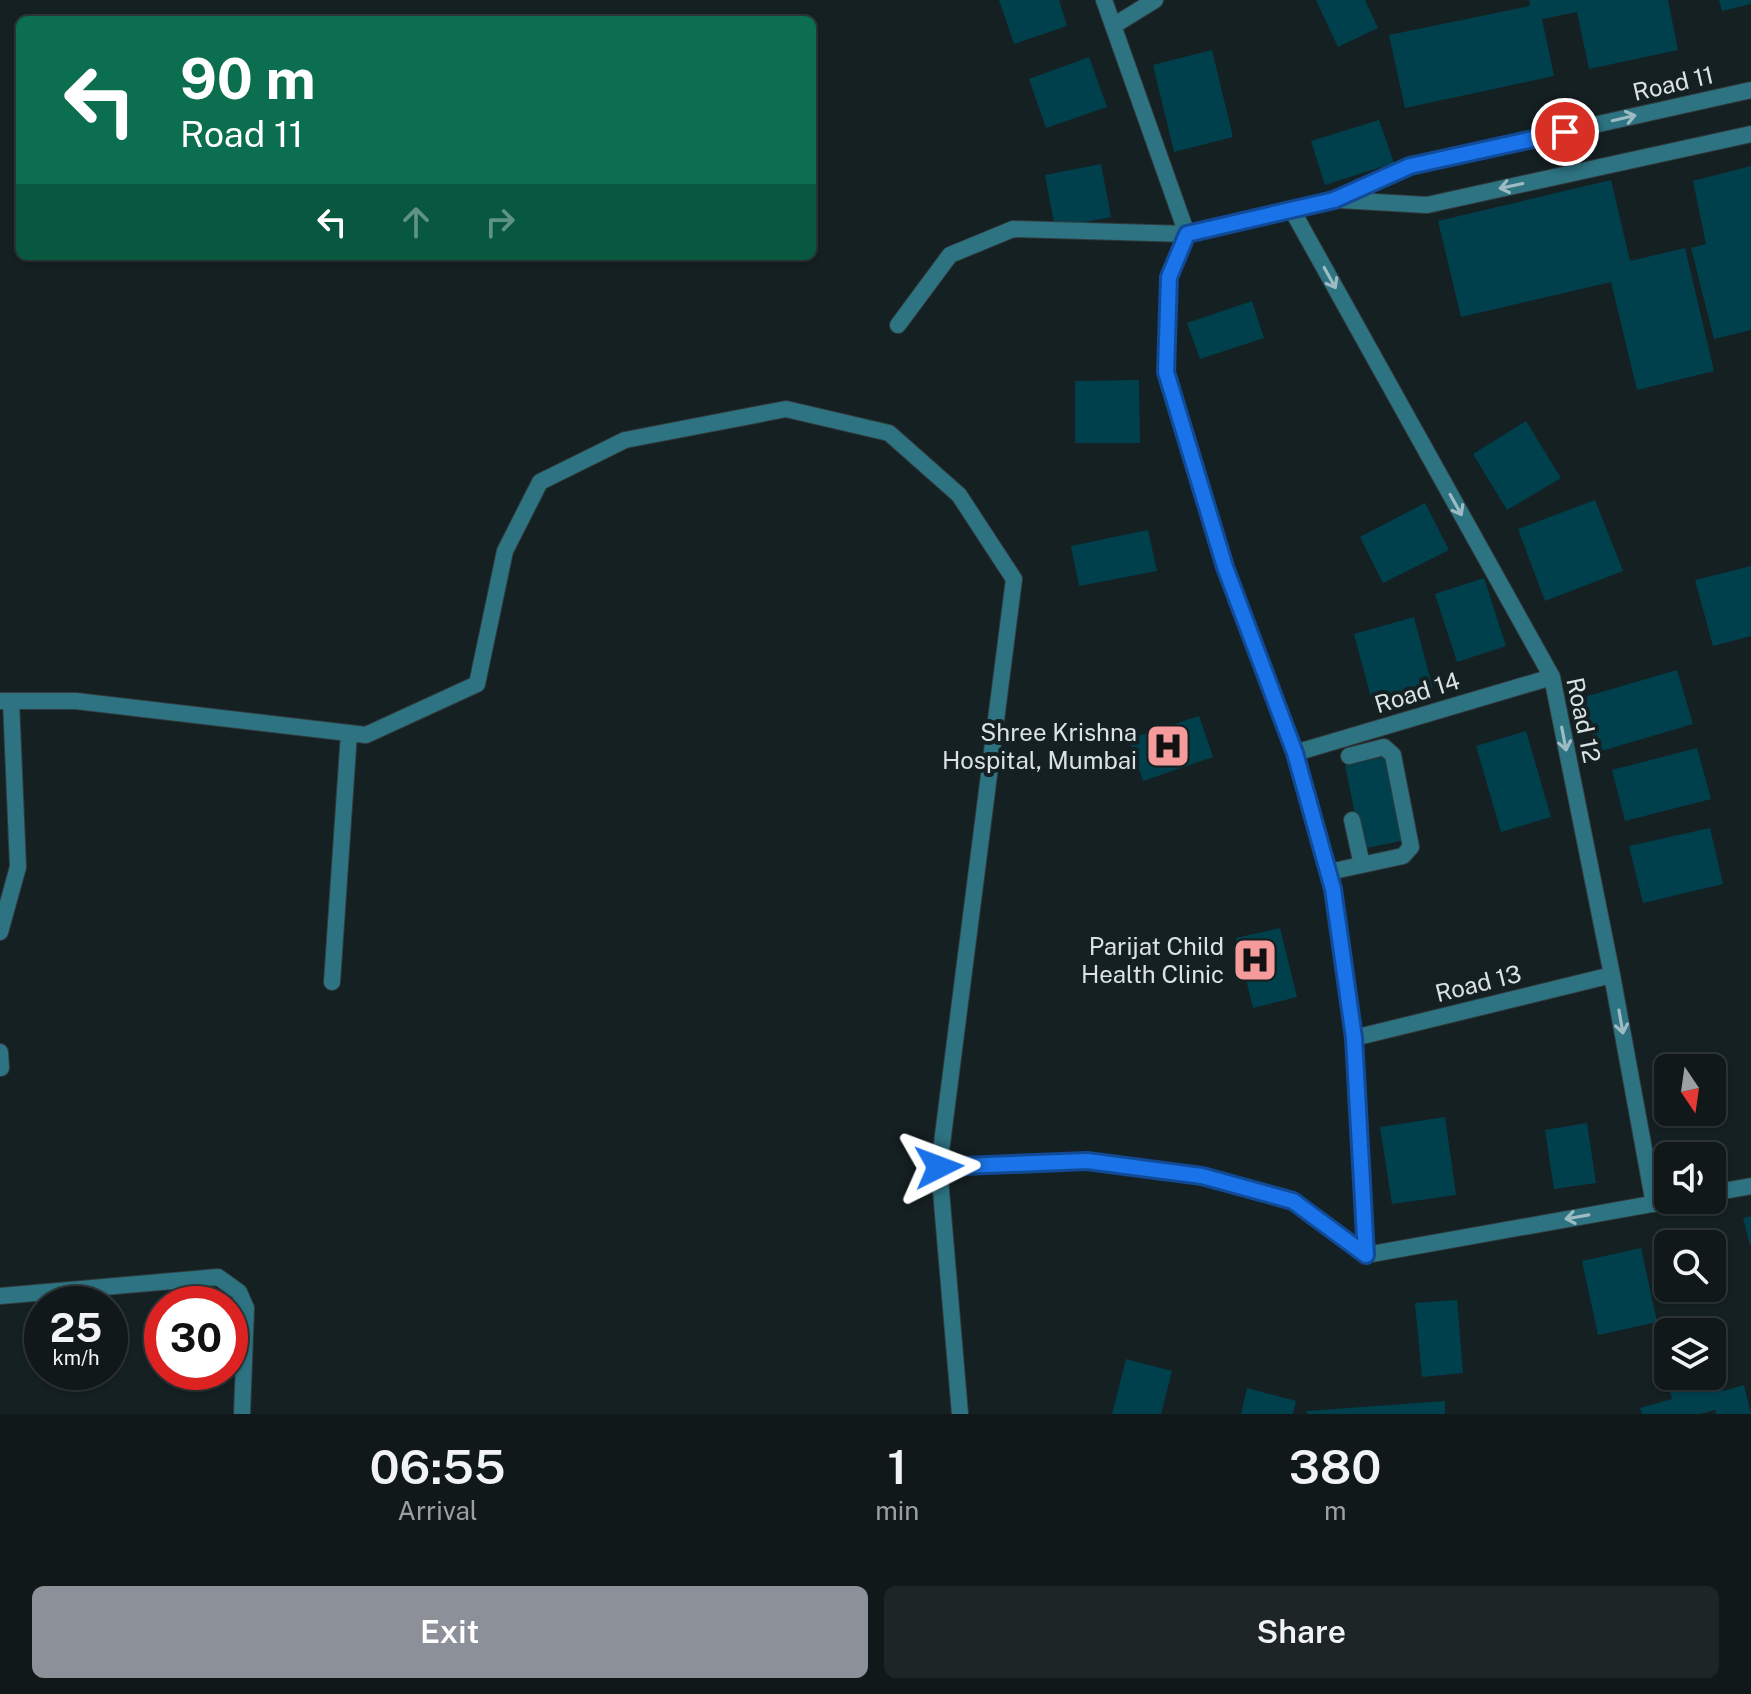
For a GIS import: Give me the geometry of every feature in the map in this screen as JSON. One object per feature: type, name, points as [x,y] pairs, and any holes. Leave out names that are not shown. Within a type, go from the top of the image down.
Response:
[{"type":"street","points":[[1104,0],[1187,234],[1169,277],[1166,372],[1225,567],[1295,753],[1329,872],[1354,1038],[1366,1255]]},
{"type":"street","points":[[1113,26],[1155,0]]},
{"type":"street","name":"Road 11","points":[[898,325],[950,255],[1013,229],[1187,234],[1334,200],[1410,166],[1751,90]]},
{"type":"street","points":[[1334,200],[1427,205],[1751,134]]},
{"type":"street","name":"Road 12","points":[[1292,210],[1552,677],[1654,1204]]},
{"type":"street","points":[[0,932],[18,867],[5,701],[76,701],[366,735],[477,684],[505,551],[540,482],[625,440],[786,409],[889,433],[959,495],[1014,579],[939,1167],[960,1414]]},
{"type":"street","name":"Road 14","points":[[1295,753],[1552,677]]},
{"type":"street","points":[[332,982],[349,733]]},
{"type":"street","points":[[1329,872],[1403,856],[1411,847],[1393,755],[1384,747],[1349,756]]},
{"type":"street","points":[[1352,820],[1362,865]]},
{"type":"street","name":"Road 13","points":[[1354,1038],[1612,975]]},
{"type":"street","points":[[939,1167],[1087,1161],[1202,1176],[1293,1201],[1366,1255],[1654,1204]]},
{"type":"street","points":[[1726,1190],[1751,1186]]},
{"type":"street","points":[[0,1296],[218,1277],[239,1292],[246,1308],[242,1414]]},
{"type":"building","points":[[999,0],[1059,0],[1067,26],[1014,44]]},
{"type":"building","points":[[1316,0],[1365,0],[1378,28],[1338,47]]},
{"type":"building","points":[[1529,0],[1668,0],[1678,50],[1589,69],[1577,12],[1542,19],[1554,76],[1405,108],[1389,35],[1530,6]]},
{"type":"building","points":[[1719,0],[1751,0],[1751,4],[1722,11]]},
{"type":"building","points":[[1212,50],[1233,137],[1174,152],[1153,65]]},
{"type":"building","points":[[1089,57],[1107,107],[1046,128],[1029,79]]},
{"type":"building","points":[[1379,120],[1394,163],[1325,185],[1311,141]]},
{"type":"building","points":[[1101,164],[1111,217],[1055,228],[1045,175]]},
{"type":"building","points":[[1751,166],[1751,330],[1714,339],[1691,248],[1706,244],[1693,181]]},
{"type":"building","points":[[1611,180],[1630,261],[1685,248],[1714,371],[1637,390],[1611,282],[1461,317],[1438,221]]},
{"type":"building","points":[[1252,301],[1264,338],[1200,359],[1187,323]]},
{"type":"building","points":[[1139,380],[1140,443],[1075,443],[1075,381]]},
{"type":"building","points":[[1526,421],[1561,478],[1507,510],[1473,454]]},
{"type":"building","points":[[1595,500],[1623,571],[1545,601],[1518,529]]},
{"type":"building","points":[[1425,503],[1449,550],[1383,583],[1360,537]]},
{"type":"building","points":[[1148,530],[1157,571],[1079,586],[1071,546]]},
{"type":"building","points":[[1751,566],[1751,636],[1713,646],[1695,580]]},
{"type":"building","points":[[1484,578],[1506,646],[1457,662],[1435,594]]},
{"type":"building","points":[[1414,617],[1433,689],[1373,705],[1354,634]]},
{"type":"building","points":[[1677,670],[1693,724],[1598,752],[1581,698]]},
{"type":"building","points":[[1199,716],[1213,757],[1143,781],[1129,739]]},
{"type":"building","points":[[1526,731],[1551,817],[1501,832],[1476,746]]},
{"type":"building","points":[[1697,748],[1711,799],[1625,821],[1612,770]]},
{"type":"building","points":[[1389,756],[1406,840],[1362,849],[1345,765]]},
{"type":"building","points":[[1710,828],[1723,884],[1643,903],[1629,846]]},
{"type":"building","points":[[1280,928],[1297,997],[1253,1008],[1236,938]]},
{"type":"building","points":[[1445,1117],[1456,1195],[1392,1204],[1380,1127]]},
{"type":"building","points":[[1587,1123],[1596,1183],[1554,1189],[1545,1130]]},
{"type":"building","points":[[1751,1216],[1751,1245],[1750,1245],[1743,1218]]},
{"type":"building","points":[[1641,1248],[1656,1318],[1654,1323],[1598,1335],[1582,1261]]},
{"type":"building","points":[[1457,1300],[1463,1373],[1422,1377],[1415,1303]]},
{"type":"building","points":[[1126,1359],[1172,1371],[1161,1414],[1112,1414]]},
{"type":"building","points":[[1744,1385],[1751,1414],[1716,1414],[1715,1410],[1700,1414],[1642,1414],[1640,1408],[1672,1399],[1670,1390],[1723,1391]]},
{"type":"building","points":[[1247,1388],[1296,1401],[1293,1414],[1241,1414]]},
{"type":"building","points":[[1445,1401],[1445,1414],[1307,1414],[1307,1411]]},
{"type":"place","name":"Shree Krishna Hospital, Mumbai","points":[[1168,746]]},
{"type":"place","name":"Parijat Child Health Clinic","points":[[1255,960]]},
{"type":"route","points":[[939,1167],[1087,1161],[1202,1176],[1293,1201],[1366,1255],[1354,1038],[1333,889],[1295,753],[1225,567],[1166,372],[1169,277],[1187,234],[1334,200],[1410,166],[1565,132]]}]
